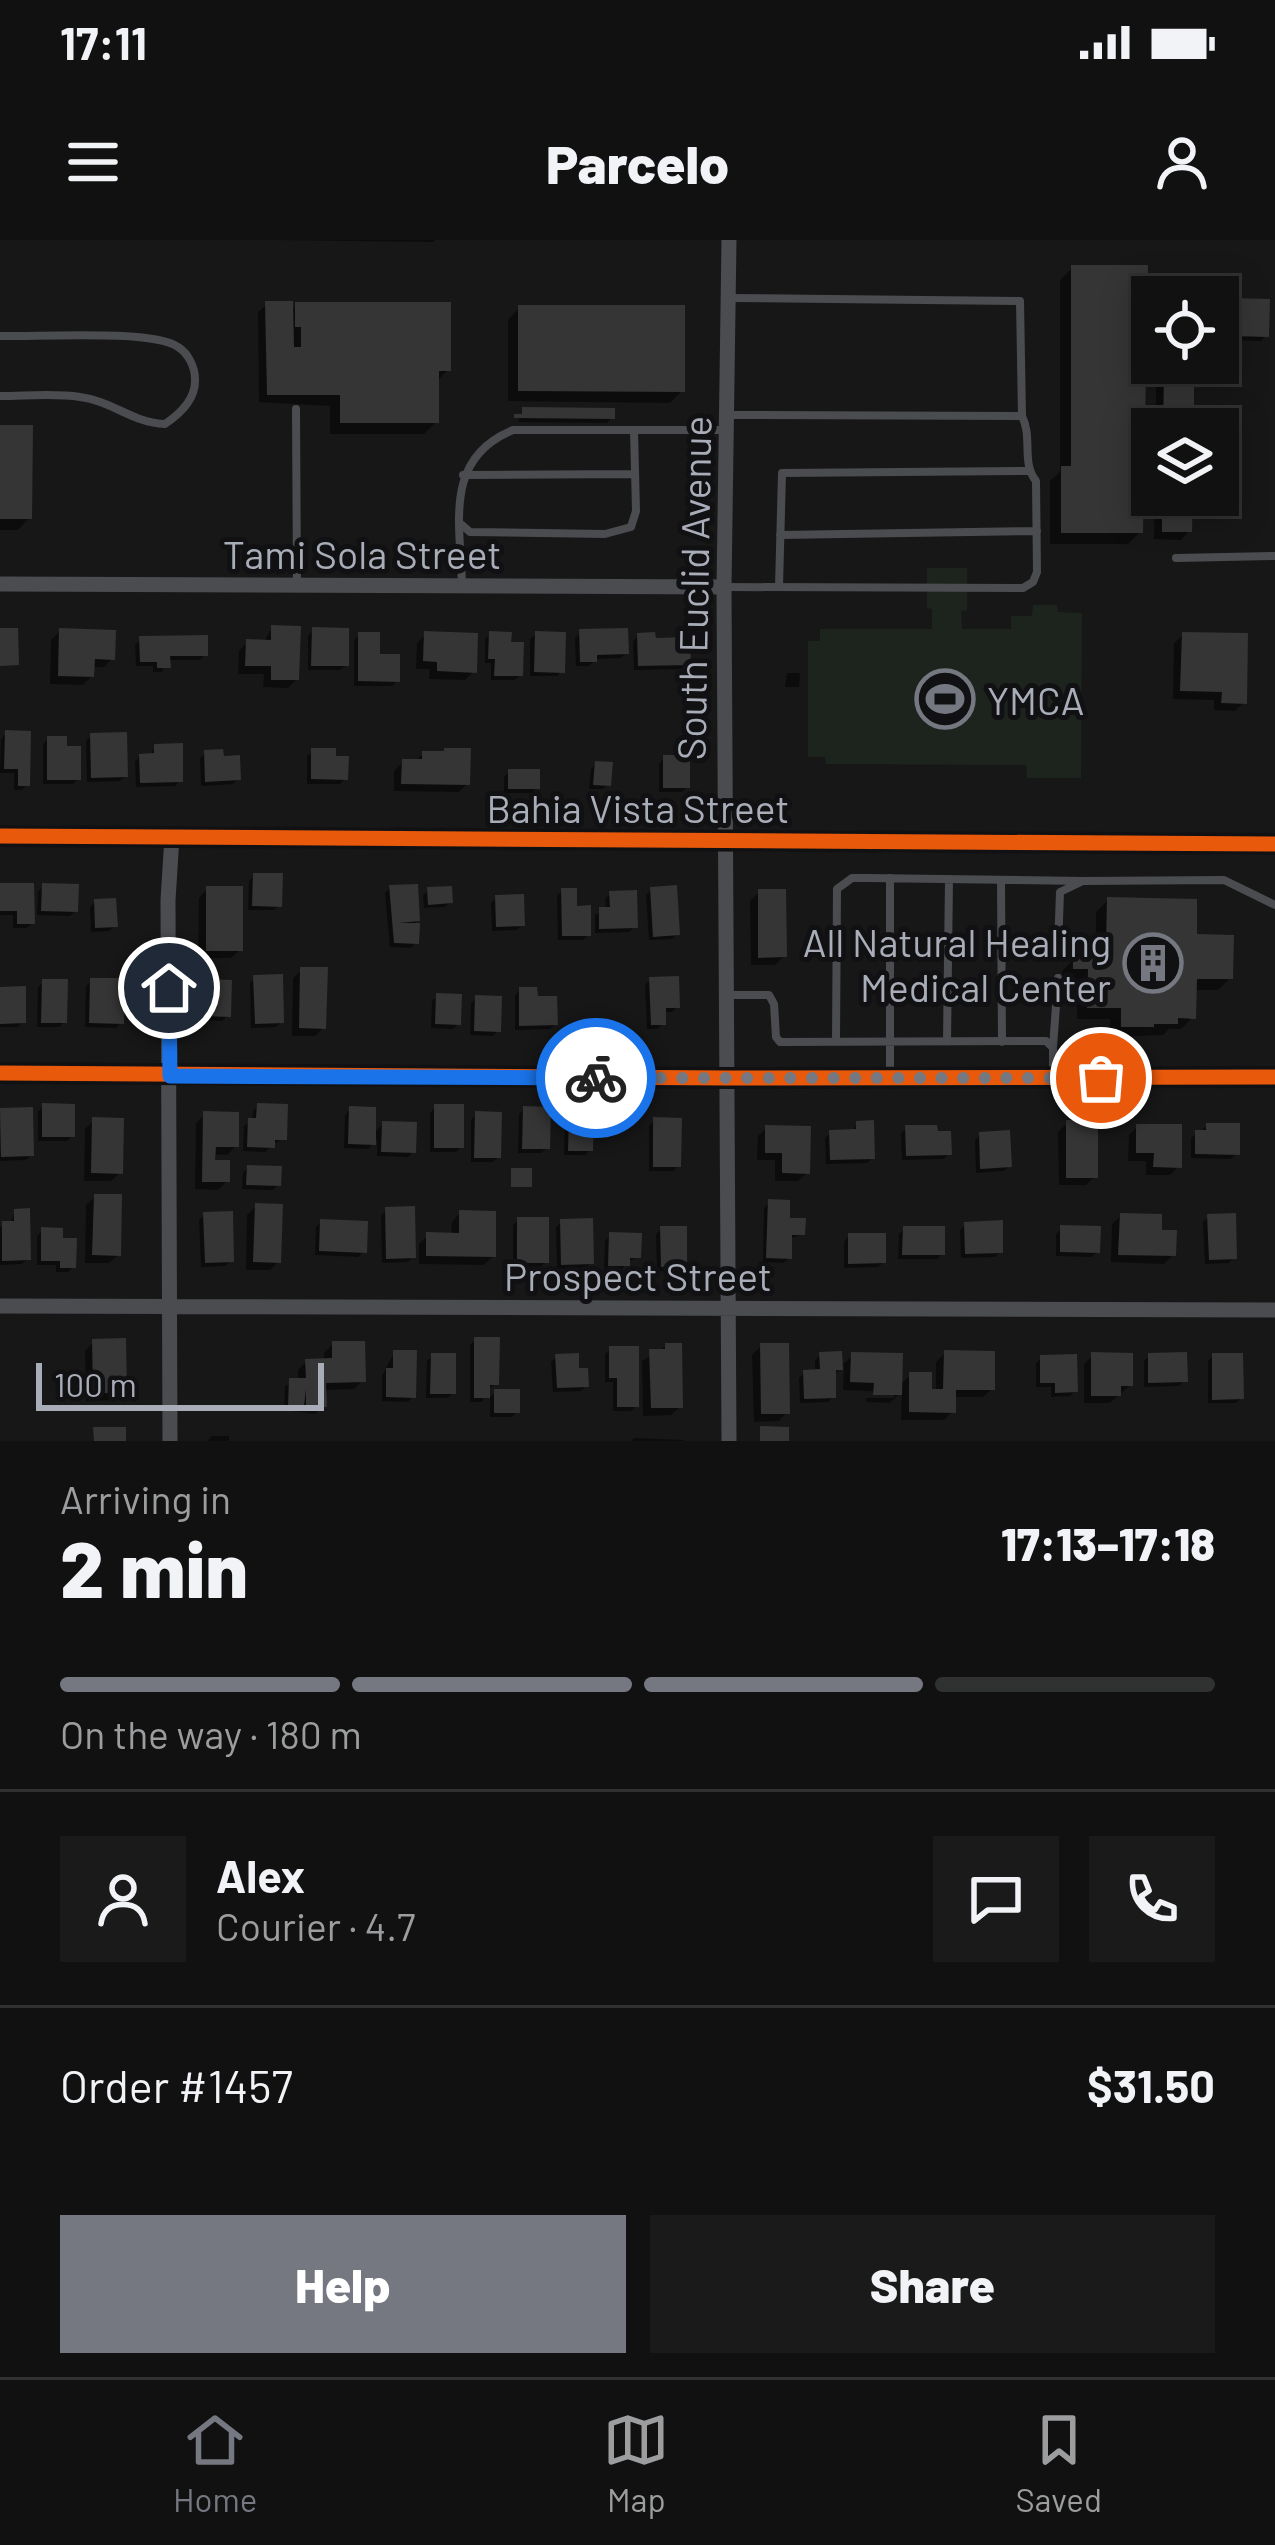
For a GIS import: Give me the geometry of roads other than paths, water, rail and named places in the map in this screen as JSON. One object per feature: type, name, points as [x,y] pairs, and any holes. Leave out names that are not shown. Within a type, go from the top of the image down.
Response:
[{"type":"street","name":"South Euclid Avenue","points":[[729,240],[724,587],[729,1441]]},
{"type":"street","name":"Tami Sola Street","points":[[0,584],[724,587]]},
{"type":"street","name":"Bahia Vista Street","points":[[0,836],[1275,844]]},
{"type":"street","points":[[170,1441],[172,837]]},
{"type":"street","points":[[0,1073],[1275,1077]]},
{"type":"street","name":"Prospect Street","points":[[0,1306],[1275,1310]]},
{"type":"lane","points":[[724,587],[1023,588],[1037,572],[1036,482],[1028,470],[1027,425],[1022,416],[1020,301],[730,298]]},
{"type":"lane","points":[[0,336],[148,338],[176,344],[189,357],[196,377],[192,395],[179,415],[165,424],[131,419],[105,403],[79,396],[0,396]]},
{"type":"lane","points":[[296,410],[297,586]]},
{"type":"lane","points":[[462,587],[463,475],[470,459],[489,440],[512,430],[1022,416]]},
{"type":"lane","points":[[460,524],[470,532],[605,534],[631,526],[636,512],[634,430]]},
{"type":"lane","points":[[779,587],[782,473],[1028,470]]},
{"type":"lane","points":[[463,475],[635,474]]},
{"type":"lane","points":[[780,535],[1037,531]]},
{"type":"lane","points":[[1176,558],[1275,556]]},
{"type":"lane","points":[[836,1042],[837,889],[852,878],[1225,880],[1275,905]]},
{"type":"lane","points":[[890,878],[890,1078]]},
{"type":"lane","points":[[947,1042],[949,879]]},
{"type":"lane","points":[[1001,880],[1002,1042]]},
{"type":"lane","points":[[1058,949],[1060,892],[1083,880]]},
{"type":"lane","points":[[1054,1078],[1058,978]]},
{"type":"lane","points":[[729,995],[769,995],[780,1042],[1046,1041],[1053,1048]]},
{"type":"place","name":"YMCA","points":[[945,699]]},
{"type":"place","name":"All Natural Healing Medical Center","points":[[1153,963]]}]
